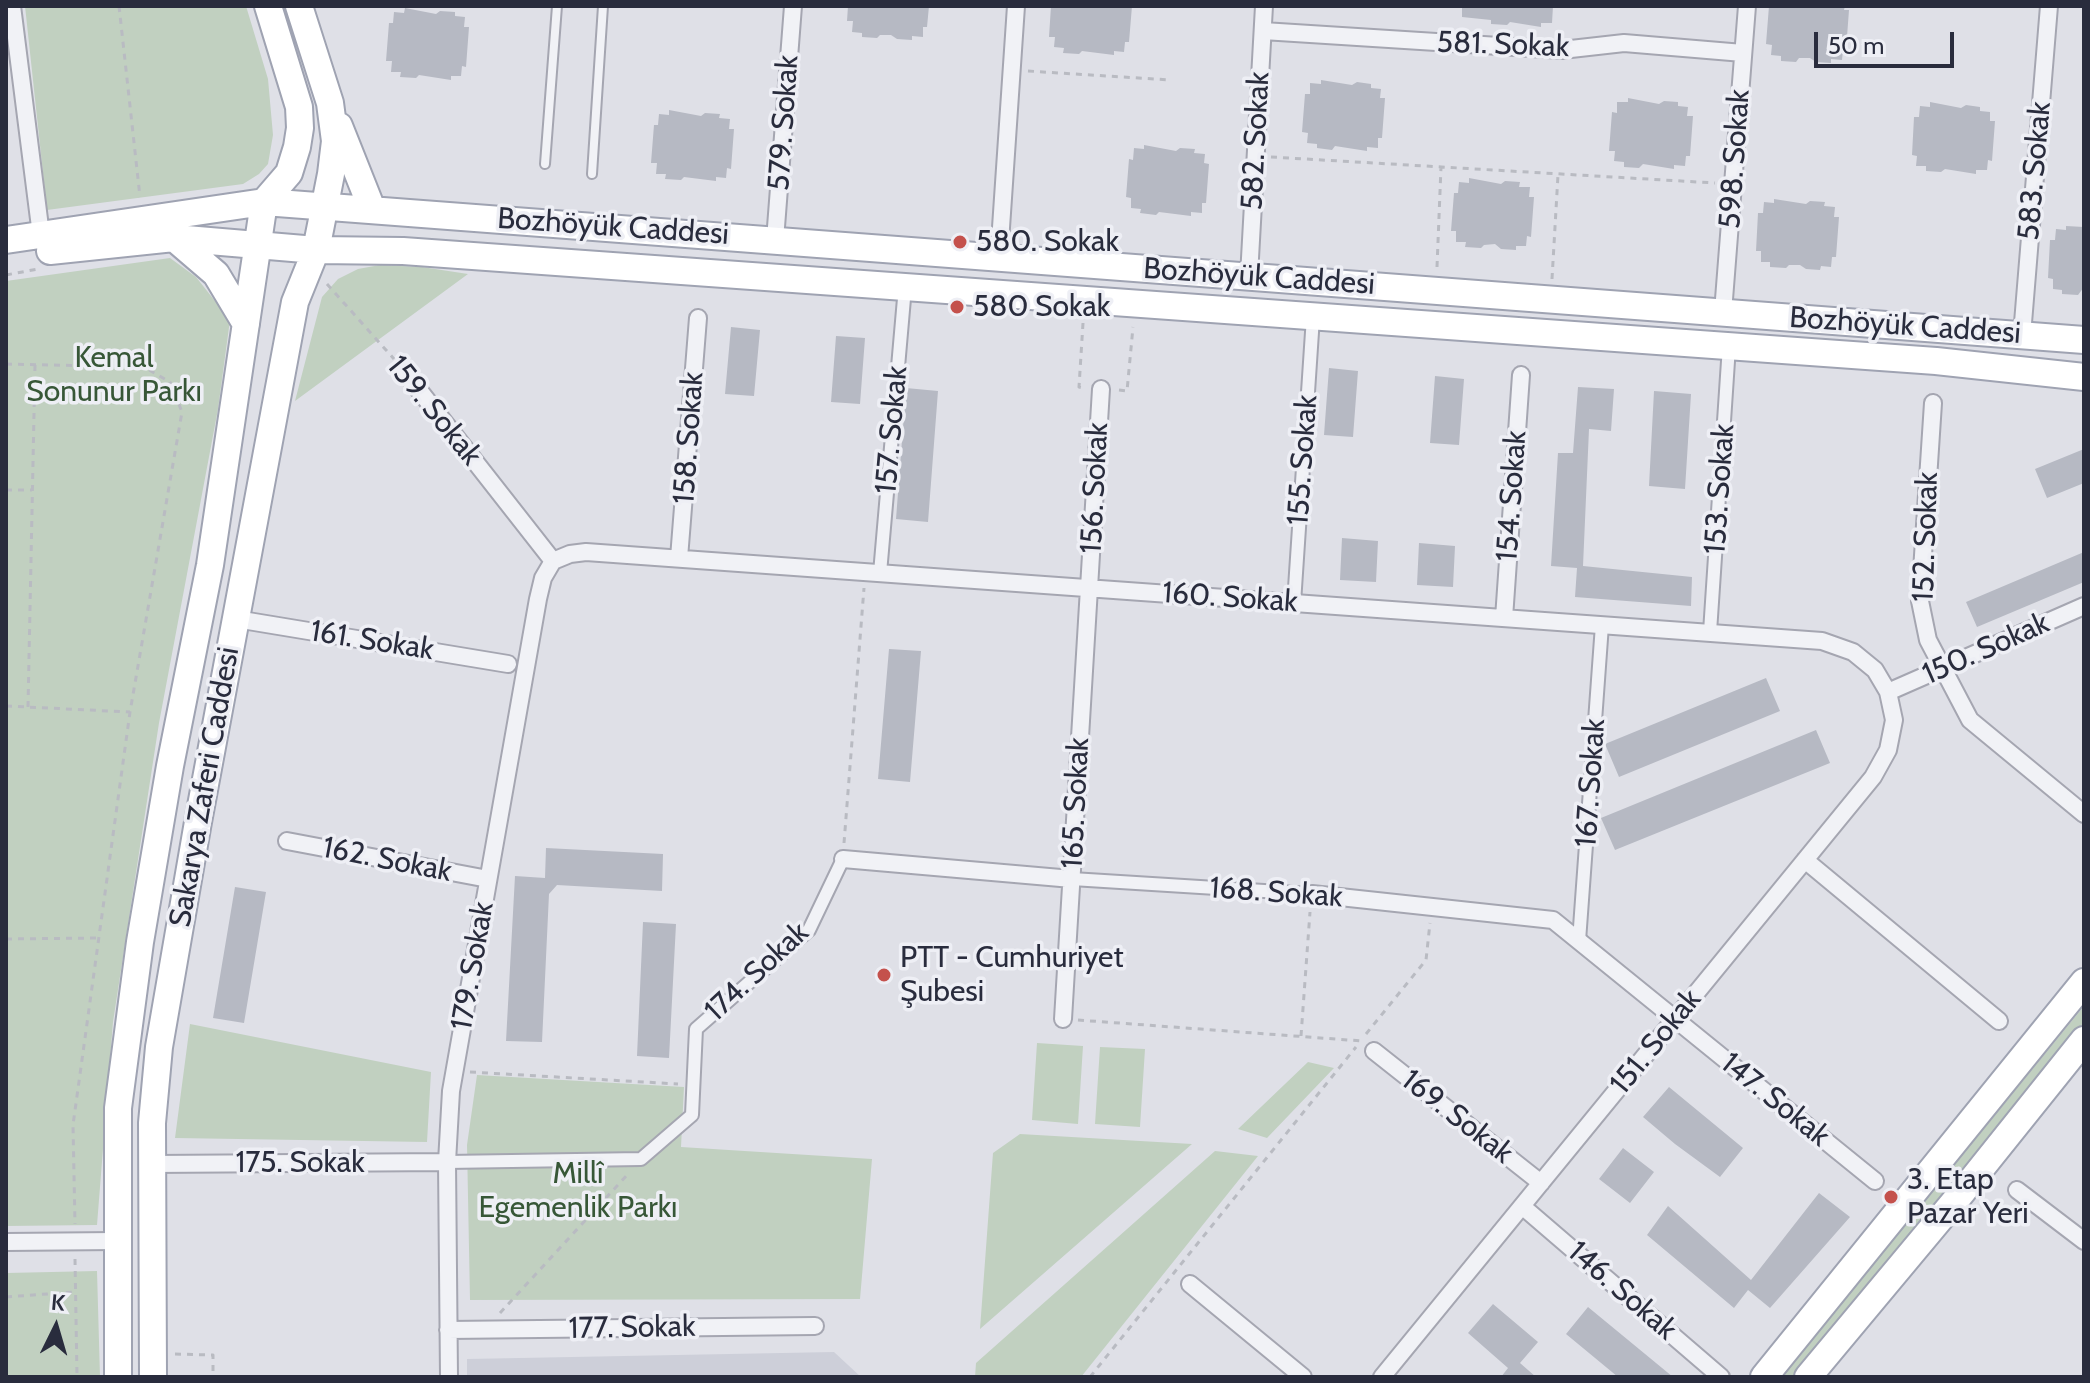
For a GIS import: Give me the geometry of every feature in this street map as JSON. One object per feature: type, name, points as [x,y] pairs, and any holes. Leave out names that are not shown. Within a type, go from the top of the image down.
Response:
[{"type":"main road","points":[[264,202],[289,173],[300,128],[299,107],[268,6]]},
{"type":"main road","points":[[299,6],[330,103],[372,209]]},
{"type":"main road","name":"Sakarya Zaferi Caddesi","points":[[153,1365],[152,1123],[159,1047],[295,302],[313,257],[326,205],[335,141],[330,103]]},
{"type":"main road","name":"Bozhöyük Caddesi","points":[[6,240],[264,202],[2084,340]]},
{"type":"main road","name":"Sakarya Zaferi Caddesi","points":[[118,1377],[118,1108],[140,942],[170,766],[210,565],[264,202]]},
{"type":"main road","name":"Bozhöyük Caddesi","points":[[6,256],[174,238],[259,246],[313,257],[403,251],[1936,361],[2084,377]]},
{"type":"main road","points":[[174,238],[216,274],[246,324]]},
{"type":"main road","points":[[1764,1377],[2084,982]]},
{"type":"main road","points":[[1808,1377],[2084,1040]]},
{"type":"street","points":[[12,6],[41,235]]},
{"type":"street","name":"579. Sokak","points":[[775,240],[793,6]]},
{"type":"street","points":[[999,257],[1016,6]]},
{"type":"street","name":"582. Sokak","points":[[1249,276],[1264,6]]},
{"type":"street","name":"598. Sokak","points":[[1723,312],[1747,6]]},
{"type":"street","name":"583. Sokak","points":[[2022,335],[2049,6]]},
{"type":"street","name":"581. Sokak","points":[[1263,31],[1562,50],[1624,43],[1743,53]]},
{"type":"street","name":"157. Sokak","points":[[873,572],[905,287]]},
{"type":"street","name":"155. Sokak","points":[[1294,603],[1313,317]]},
{"type":"street","name":"158. Sokak","points":[[679,558],[698,318]]},
{"type":"street","name":"153. Sokak","points":[[1710,632],[1729,346]]},
{"type":"street","name":"159. Sokak","points":[[404,371],[553,561]]},
{"type":"street","name":"154. Sokak","points":[[1504,618],[1521,375]]},
{"type":"street","name":"156. Sokak","points":[[1089,588],[1101,389]]},
{"type":"street","name":"152. Sokak","points":[[1933,403],[1920,601],[1928,640],[1970,720],[2084,814]]},
{"type":"street","name":"160. Sokak","points":[[553,561],[586,552],[1822,641],[1839,645],[1866,661],[1888,692]]},
{"type":"street","name":"179. Sokak","points":[[449,1377],[447,1162],[454,1071],[540,587],[553,561]]},
{"type":"street","name":"165. Sokak","points":[[1063,1019],[1089,588]]},
{"type":"street","name":"150. Sokak","points":[[1888,692],[2084,606]]},
{"type":"street","name":"161. Sokak","points":[[236,619],[508,664]]},
{"type":"street","name":"167. Sokak","points":[[1579,941],[1602,625]]},
{"type":"street","name":"151. Sokak","points":[[1391,1374],[1522,1206],[1873,777],[1888,750],[1894,720],[1888,692]]},
{"type":"street","name":"162. Sokak","points":[[287,841],[488,879]]},
{"type":"street","name":"168. Sokak","points":[[843,859],[1072,879],[1312,894],[1553,920],[1676,1018]]},
{"type":"street","name":"174. Sokak","points":[[641,1159],[692,1115],[696,1029],[809,930],[843,859]]},
{"type":"street","points":[[1805,860],[1999,1021]]},
{"type":"street","name":"147. Sokak","points":[[1676,1018],[1875,1181]]},
{"type":"street","name":"169. Sokak","points":[[1367,1046],[1541,1183]]},
{"type":"street","points":[[447,1162],[641,1159]]},
{"type":"street","name":"175. Sokak","points":[[152,1164],[447,1162]]},
{"type":"street","points":[[2017,1190],[2084,1241]]},
{"type":"street","name":"146. Sokak","points":[[1522,1206],[1721,1377]]},
{"type":"street","points":[[6,1242],[116,1241]]},
{"type":"street","points":[[1190,1284],[1303,1377]]},
{"type":"street","name":"177. Sokak","points":[[448,1330],[815,1326]]},
{"type":"lane","points":[[545,164],[557,6]]},
{"type":"lane","points":[[592,174],[603,6]]},
{"type":"path","points":[[119,6],[143,220]]},
{"type":"path","points":[[1012,69],[1171,80]]},
{"type":"path","points":[[1255,156],[1733,184]]},
{"type":"path","points":[[1436,290],[1441,167]]},
{"type":"path","points":[[1551,299],[1558,174]]},
{"type":"path","name":"159. Sokak","points":[[313,257],[404,371]]},
{"type":"path","points":[[1084,300],[1079,387],[1127,391],[1135,303]]},
{"type":"path","points":[[6,364],[144,367],[170,382],[182,412],[130,712],[73,1125],[77,1377]]},
{"type":"path","points":[[28,707],[35,365]]},
{"type":"path","points":[[6,490],[32,490]]},
{"type":"path","points":[[843,859],[873,572]]},
{"type":"path","points":[[6,706],[130,712]]},
{"type":"path","points":[[1301,1036],[1312,894]]},
{"type":"path","points":[[1090,1377],[1367,1046],[1426,960],[1432,907]]},
{"type":"path","points":[[6,939],[99,938]]},
{"type":"path","points":[[1063,1019],[1301,1036],[1367,1046]]},
{"type":"path","points":[[454,1071],[694,1085]]},
{"type":"path","points":[[485,1329],[641,1159]]},
{"type":"path","points":[[6,1297],[76,1292]]},
{"type":"path","points":[[153,1365],[213,1355],[213,1377]]},
{"type":"shaded area","points":[[834,1352],[861,1377],[467,1377],[467,1359]]},
{"type":"green space","points":[[25,6],[246,6],[268,79],[273,135],[268,164],[243,184],[47,210]]},
{"type":"green space","name":"Kemal Sonunur Parkı","points":[[170,258],[196,277],[230,320],[218,409],[159,723],[113,1022],[97,1225],[6,1226],[6,281]]},
{"type":"green space","points":[[380,265],[468,274],[295,401],[322,297],[338,279],[358,269]]},
{"type":"green space","points":[[2084,1006],[2084,1022],[1796,1377],[1781,1377]]},
{"type":"green space","points":[[190,1024],[431,1072],[427,1142],[175,1138]]},
{"type":"green space","points":[[1037,1043],[1083,1046],[1078,1124],[1032,1120]]},
{"type":"green space","points":[[1100,1047],[1145,1049],[1140,1127],[1095,1124]]},
{"type":"green space","points":[[1308,1062],[1334,1068],[1267,1138],[1238,1129]]},
{"type":"green space","name":"Millî Egemenlik Parkı","points":[[477,1075],[684,1087],[681,1147],[872,1159],[860,1299],[470,1300],[467,1145]]},
{"type":"green space","points":[[1020,1134],[1192,1144],[980,1329],[993,1153]]},
{"type":"green space","points":[[1215,1151],[1258,1156],[1081,1377],[975,1377],[976,1363]]},
{"type":"green space","points":[[97,1271],[100,1377],[6,1377],[6,1273]]},
{"type":"building","points":[[848,6],[929,6],[927,27],[923,27],[923,37],[912,36],[912,40],[897,39],[891,35],[862,37],[862,33],[852,32],[853,21],[847,21]]},
{"type":"building","points":[[1051,6],[1132,6],[1129,42],[1125,42],[1124,52],[1114,51],[1114,55],[1082,51],[1079,54],[1063,53],[1064,48],[1054,47],[1055,37],[1049,37]]},
{"type":"building","points":[[1462,6],[1553,6],[1552,23],[1541,23],[1541,27],[1510,22],[1507,25],[1491,24],[1491,20],[1462,17]]},
{"type":"building","points":[[1769,6],[1845,6],[1844,10],[1849,10],[1846,50],[1843,50],[1842,60],[1831,59],[1831,63],[1816,62],[1810,58],[1799,58],[1796,62],[1781,61],[1781,56],[1771,55],[1772,45],[1766,44]]},
{"type":"building","points":[[405,8],[436,14],[440,11],[455,12],[455,16],[465,17],[464,27],[469,27],[466,67],[462,66],[461,76],[451,76],[451,80],[419,75],[416,78],[400,77],[401,72],[391,72],[392,61],[386,61],[389,23],[393,23],[394,12],[404,13]]},
{"type":"building","points":[[1321,80],[1352,85],[1357,82],[1371,84],[1371,88],[1381,89],[1380,98],[1385,98],[1382,138],[1378,138],[1378,148],[1367,147],[1367,151],[1335,146],[1332,150],[1307,143],[1308,133],[1302,132],[1305,94],[1310,94],[1310,83],[1321,84]]},
{"type":"building","points":[[1628,98],[1659,104],[1664,101],[1678,102],[1678,106],[1688,107],[1687,116],[1693,116],[1690,156],[1686,156],[1685,166],[1674,165],[1674,169],[1643,164],[1639,168],[1624,167],[1624,162],[1614,161],[1615,151],[1609,151],[1612,112],[1617,113],[1617,102],[1628,102]]},
{"type":"building","points":[[1930,102],[1961,108],[1966,105],[1980,107],[1980,111],[1990,112],[1990,121],[1995,121],[1992,161],[1988,160],[1987,170],[1976,170],[1976,174],[1945,169],[1941,172],[1926,171],[1926,166],[1916,166],[1917,156],[1912,155],[1914,117],[1919,117],[1920,106],[1930,107]]},
{"type":"building","points":[[669,110],[701,116],[705,113],[720,114],[719,118],[730,119],[729,129],[734,129],[731,169],[727,168],[726,178],[716,177],[716,181],[684,177],[681,180],[665,179],[666,174],[656,174],[657,163],[651,163],[654,125],[658,125],[659,114],[669,115]]},
{"type":"building","points":[[1144,145],[1176,151],[1180,148],[1195,149],[1194,153],[1205,154],[1204,163],[1209,164],[1206,203],[1202,203],[1202,213],[1191,212],[1191,216],[1159,212],[1156,215],[1131,208],[1131,198],[1126,197],[1129,159],[1133,160],[1134,148],[1144,149]]},
{"type":"building","points":[[1469,178],[1501,184],[1505,181],[1520,182],[1519,187],[1530,187],[1529,197],[1534,197],[1531,237],[1527,236],[1526,246],[1516,246],[1516,250],[1501,249],[1495,244],[1481,248],[1465,247],[1466,242],[1456,242],[1456,231],[1451,231],[1454,193],[1458,193],[1459,182],[1469,183]]},
{"type":"building","points":[[1774,199],[1806,204],[1810,201],[1825,202],[1824,206],[1835,207],[1834,217],[1839,217],[1836,257],[1832,257],[1831,267],[1821,266],[1820,270],[1806,269],[1800,265],[1770,267],[1770,262],[1761,262],[1761,251],[1756,251],[1758,213],[1763,213],[1764,202],[1774,203]]},
{"type":"building","points":[[2066,226],[2084,227],[2084,287],[2078,295],[2062,294],[2062,290],[2053,289],[2053,279],[2048,278],[2050,240],[2055,240],[2056,229],[2066,230]]},
{"type":"building","points":[[731,327],[760,330],[754,396],[725,394]]},
{"type":"building","points":[[836,336],[865,338],[860,404],[831,402]]},
{"type":"building","points":[[1329,368],[1358,371],[1353,437],[1324,435]]},
{"type":"building","points":[[1435,376],[1464,379],[1459,445],[1430,443]]},
{"type":"building","points":[[1578,387],[1614,389],[1611,431],[1589,429],[1583,566],[1692,577],[1691,606],[1575,597],[1577,568],[1551,566],[1558,453],[1573,453]]},
{"type":"building","points":[[906,388],[938,391],[928,522],[896,519]]},
{"type":"building","points":[[1654,391],[1691,394],[1685,489],[1649,486]]},
{"type":"building","points":[[2084,449],[2084,483],[2047,498],[2035,469]]},
{"type":"building","points":[[1342,538],[1378,541],[1376,582],[1340,580]]},
{"type":"building","points":[[1419,543],[1455,546],[1453,587],[1417,585]]},
{"type":"building","points":[[2084,552],[2084,582],[1977,627],[1966,602]]},
{"type":"building","points":[[889,649],[921,651],[910,782],[878,779]]},
{"type":"building","points":[[1766,678],[1780,711],[1619,777],[1605,744]]},
{"type":"building","points":[[1816,730],[1830,763],[1615,850],[1601,818]]},
{"type":"building","points":[[546,848],[663,854],[662,891],[557,885],[549,894],[542,1042],[506,1041],[515,876],[545,878]]},
{"type":"building","points":[[235,887],[266,892],[244,1023],[213,1018]]},
{"type":"building","points":[[643,922],[676,924],[669,1058],[637,1056]]},
{"type":"building","points":[[1669,1087],[1743,1148],[1720,1177],[1643,1117]]},
{"type":"building","points":[[1623,1148],[1654,1172],[1630,1203],[1599,1179]]},
{"type":"building","points":[[1819,1193],[1850,1217],[1770,1308],[1748,1290],[1734,1308],[1647,1235],[1668,1206],[1751,1280]]},
{"type":"building","points":[[1493,1304],[1538,1342],[1520,1363],[1536,1377],[1501,1377],[1508,1368],[1468,1333]]},
{"type":"building","points":[[1588,1307],[1673,1377],[1618,1377],[1566,1334]]},
{"type":"place","name":"580. Sokak","points":[[960,242]]},
{"type":"place","name":"580 Sokak","points":[[957,307]]},
{"type":"place","name":"PTT - Cumhuriyet Şubesi","points":[[884,975]]},
{"type":"place","name":"3. Etap Pazar Yeri","points":[[1891,1197]]}]
